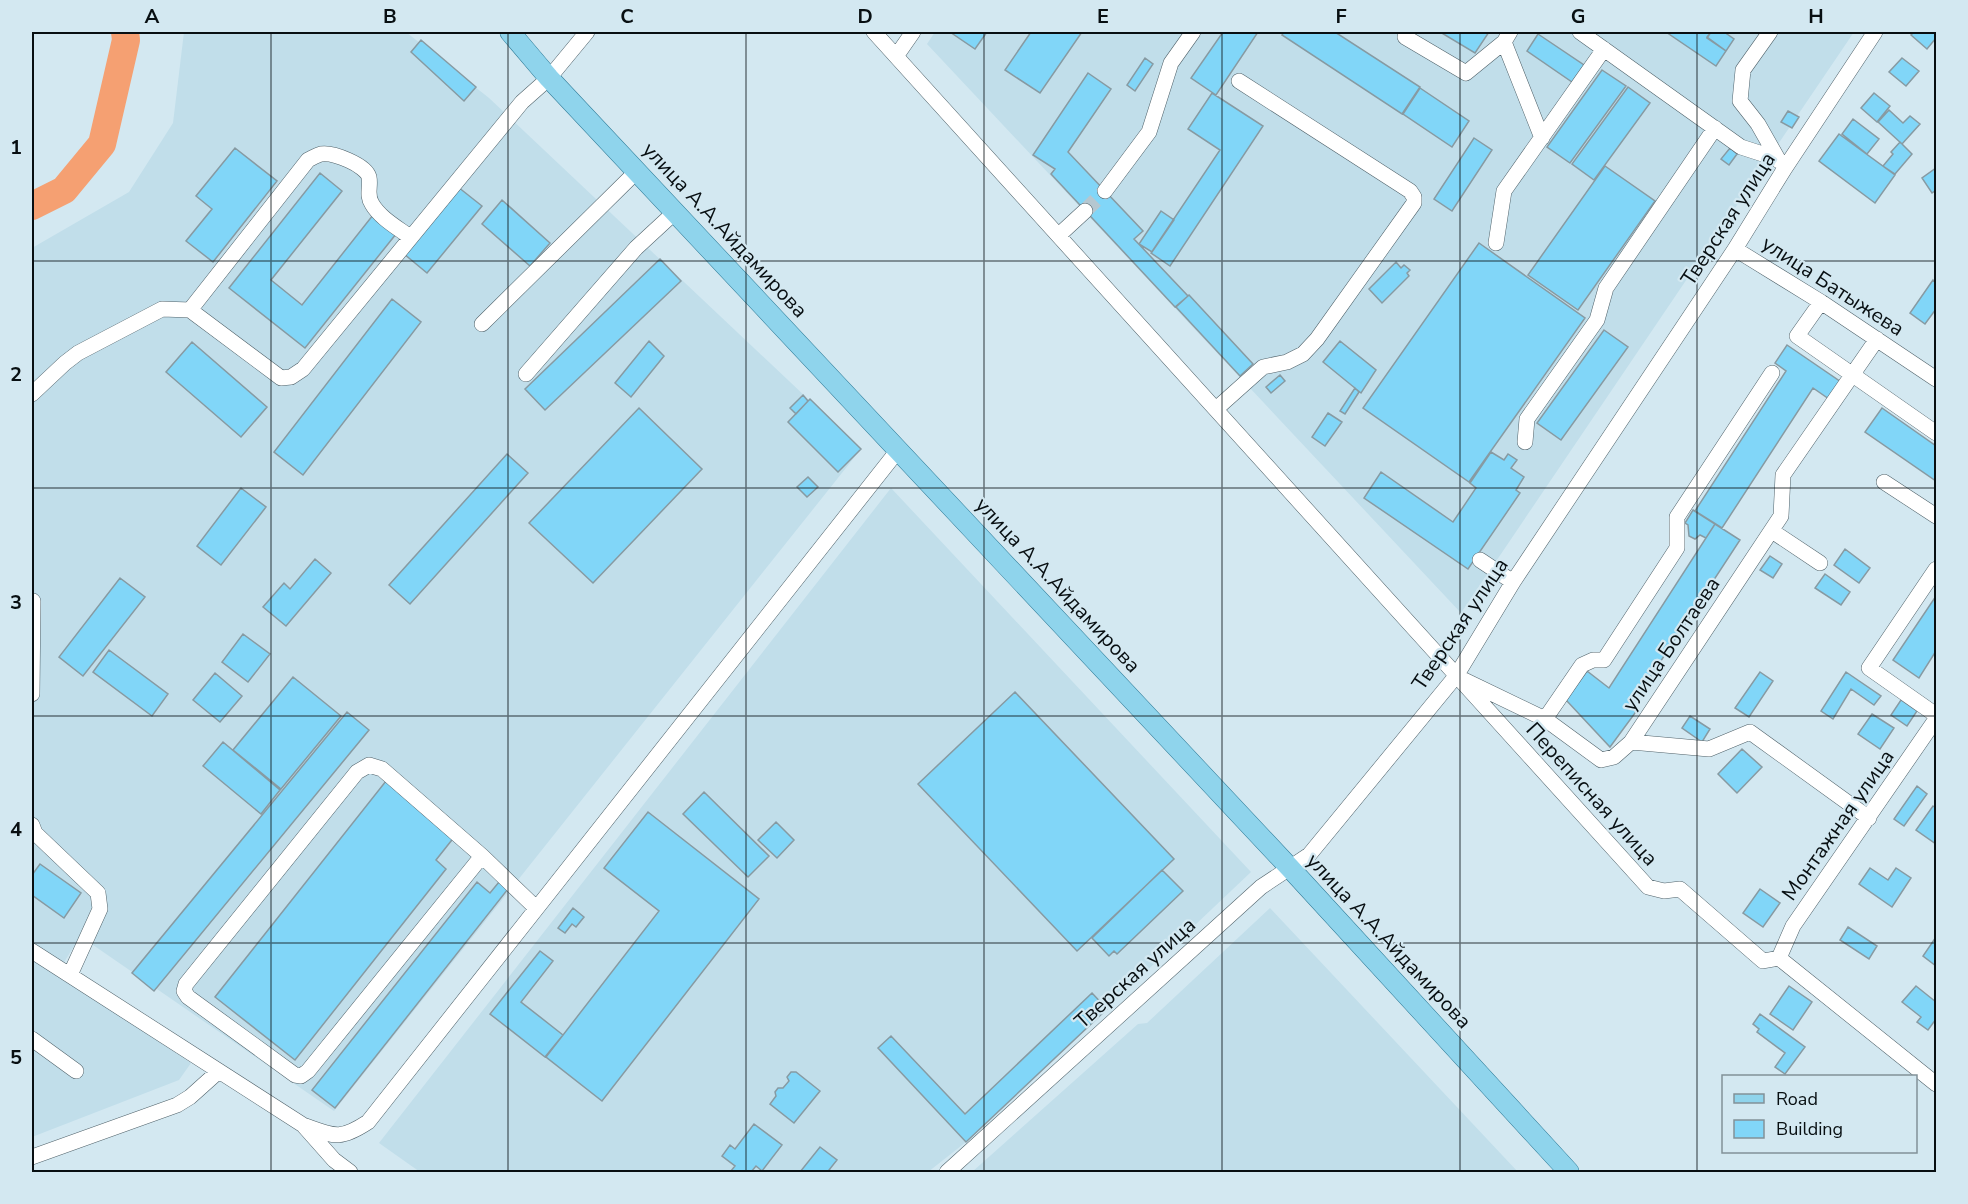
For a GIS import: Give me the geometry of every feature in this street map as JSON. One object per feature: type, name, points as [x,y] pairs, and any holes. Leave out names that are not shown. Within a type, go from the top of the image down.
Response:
[{"type":"main road","name":"улица А.А.Айдамирова","points":[[510,32],[549,78],[1290,868],[1569,1173]]},
{"type":"street","points":[[32,394],[65,363],[88,348],[162,309],[190,310],[281,378],[291,377],[303,369],[522,102],[549,78],[587,32]]},
{"type":"street","points":[[874,32],[1456,676],[1545,719],[1601,760],[1614,757],[1630,742]]},
{"type":"street","points":[[897,55],[913,32]]},
{"type":"street","points":[[1106,191],[1149,132],[1171,63],[1193,32]]},
{"type":"street","points":[[1580,32],[1741,147],[1780,163]]},
{"type":"street","points":[[1770,32],[1743,70],[1740,101],[1758,124],[1780,163]]},
{"type":"street","name":"Тверская улица","points":[[947,1173],[1261,887],[1309,855],[1456,676],[1513,582],[1736,249],[1780,163],[1875,32]]},
{"type":"street","points":[[1405,37],[1466,73],[1507,37],[1542,138]]},
{"type":"street","points":[[1497,243],[1504,191],[1604,49]]},
{"type":"street","points":[[1216,410],[1263,367],[1287,362],[1303,354],[1317,339],[1414,203],[1414,197],[1410,192],[1239,81]]},
{"type":"street","points":[[1525,442],[1527,419],[1597,320],[1606,288],[1715,128]]},
{"type":"street","points":[[190,310],[308,160],[321,154],[331,155],[364,168],[369,177],[370,202],[376,210],[411,237]]},
{"type":"street","points":[[482,324],[637,171]]},
{"type":"street","points":[[1059,235],[1085,211]]},
{"type":"street","points":[[526,374],[636,248],[675,212]]},
{"type":"street","name":"улица Батыжева","points":[[1736,249],[1821,302],[1936,379]]},
{"type":"street","points":[[1821,302],[1797,336],[1936,433]]},
{"type":"street","name":"улица Болтаева","points":[[1869,818],[1750,732],[1709,749],[1630,742],[1772,531],[1781,516],[1783,475],[1877,339]]},
{"type":"street","points":[[1545,719],[1582,665],[1593,660],[1604,660],[1677,548],[1677,517],[1772,373]]},
{"type":"street","points":[[33,955],[70,975],[303,1125],[333,1135],[351,1133],[368,1122],[899,450]]},
{"type":"street","points":[[1884,482],[1936,516]]},
{"type":"street","points":[[1772,531],[1820,563]]},
{"type":"street","points":[[1480,560],[1513,582]]},
{"type":"street","points":[[1936,569],[1869,668],[1936,717]]},
{"type":"street","points":[[32,694],[33,601]]},
{"type":"street","name":"Переписная улица","points":[[1456,676],[1648,887],[1664,891],[1680,889],[1763,961],[1779,958],[1936,1084]]},
{"type":"street","name":"Монтажная улица","points":[[1779,958],[1793,926],[1936,717]]},
{"type":"street","points":[[482,856],[308,1071],[301,1076],[295,1075],[188,997],[184,991],[186,984],[357,772],[369,765],[382,769],[482,856],[536,908]]},
{"type":"street","points":[[32,825],[35,833],[98,893],[100,909],[70,975]]},
{"type":"street","points":[[32,1039],[76,1071]]},
{"type":"street","points":[[32,1157],[177,1105],[219,1071]]},
{"type":"street","points":[[303,1125],[334,1160],[350,1173]]},
{"type":"shaded area","points":[[184,32],[406,32],[489,98],[861,449],[334,1111],[80,936],[57,974],[191,1063],[179,1080],[32,1137],[32,248],[129,192],[173,123]]},
{"type":"shaded area","points":[[935,32],[1854,32],[1461,613],[927,44]]},
{"type":"shaded area","points":[[891,488],[1251,872],[966,1142],[928,1172],[420,1172],[379,1143]]},
{"type":"shaded area","points":[[1270,908],[1518,1172],[972,1172],[1138,1024],[1147,1023]]},
{"type":"building","points":[[950,32],[987,32],[975,49]]},
{"type":"building","points":[[1031,32],[1082,32],[1040,93],[1005,70]]},
{"type":"building","points":[[1223,32],[1258,32],[1216,95],[1191,78]]},
{"type":"building","points":[[1284,32],[1335,32],[1420,87],[1402,114],[1282,35]]},
{"type":"building","points":[[1440,32],[1489,32],[1475,53]]},
{"type":"building","points":[[1666,32],[1711,32],[1707,37],[1726,51],[1716,66]]},
{"type":"building","points":[[1711,32],[1724,32],[1734,39],[1726,51],[1707,38]]},
{"type":"building","points":[[1914,32],[1936,32],[1936,38],[1927,49],[1911,35]]},
{"type":"building","points":[[1538,34],[1584,65],[1572,82],[1527,51]]},
{"type":"building","points":[[421,40],[476,87],[464,101],[411,52]]},
{"type":"building","points":[[1145,58],[1153,64],[1135,91],[1127,85]]},
{"type":"building","points":[[1902,58],[1919,71],[1906,86],[1889,72]]},
{"type":"building","points":[[1602,70],[1626,86],[1570,163],[1547,147]]},
{"type":"building","points":[[1088,73],[1111,89],[1068,152],[1143,231],[1134,239],[1188,296],[1175,307],[1051,174],[1055,169],[1033,155]]},
{"type":"building","points":[[1628,87],[1650,103],[1594,180],[1572,164]]},
{"type":"building","points":[[1420,88],[1469,121],[1452,147],[1403,114]]},
{"type":"building","points":[[1212,93],[1263,126],[1170,266],[1151,253],[1220,150],[1188,129]]},
{"type":"building","points":[[1874,93],[1890,106],[1877,122],[1861,108]]},
{"type":"building","points":[[1889,110],[1903,123],[1910,116],[1920,124],[1902,144],[1878,122]]},
{"type":"building","points":[[1788,111],[1799,117],[1792,128],[1781,122]]},
{"type":"building","points":[[1853,119],[1879,139],[1867,154],[1842,134]]},
{"type":"building","points":[[1839,134],[1895,175],[1875,203],[1819,161]]},
{"type":"building","points":[[1474,138],[1492,150],[1452,211],[1434,199]]},
{"type":"building","points":[[1900,142],[1912,154],[1895,174],[1883,166]]},
{"type":"building","points":[[235,148],[277,181],[213,262],[186,241],[212,209],[196,196]]},
{"type":"building","points":[[1730,148],[1737,154],[1729,165],[1721,159]]},
{"type":"building","points":[[1605,166],[1655,201],[1578,310],[1528,275]]},
{"type":"building","points":[[1936,168],[1936,190],[1932,193],[1922,178]]},
{"type":"building","points":[[320,173],[342,191],[271,280],[302,305],[373,215],[396,234],[305,348],[229,288]]},
{"type":"building","points":[[458,187],[482,206],[427,273],[404,254]]},
{"type":"building","points":[[502,200],[550,243],[530,266],[482,224]]},
{"type":"building","points":[[1161,211],[1174,220],[1152,252],[1139,244]]},
{"type":"building","points":[[1479,243],[1585,318],[1469,482],[1363,408]]},
{"type":"building","points":[[660,259],[681,281],[545,410],[525,389]]},
{"type":"building","points":[[1396,262],[1401,268],[1404,265],[1410,270],[1407,273],[1409,276],[1382,303],[1369,289]]},
{"type":"building","points":[[1933,280],[1936,283],[1936,309],[1925,324],[1910,313]]},
{"type":"building","points":[[1189,295],[1253,364],[1240,376],[1176,307]]},
{"type":"building","points":[[392,299],[421,322],[303,475],[274,452]]},
{"type":"building","points":[[1604,330],[1628,347],[1561,440],[1537,423]]},
{"type":"building","points":[[649,341],[664,356],[631,397],[615,383]]},
{"type":"building","points":[[1340,341],[1376,370],[1361,393],[1323,362]]},
{"type":"building","points":[[192,342],[267,407],[241,437],[166,372]]},
{"type":"building","points":[[1787,345],[1841,382],[1829,399],[1813,388],[1722,528],[1695,511],[1786,371],[1775,363]]},
{"type":"building","points":[[1280,375],[1285,381],[1271,393],[1266,387]]},
{"type":"building","points":[[1355,388],[1359,392],[1345,414],[1340,411]]},
{"type":"building","points":[[803,395],[808,401],[796,414],[790,408]]},
{"type":"building","points":[[810,399],[861,449],[838,472],[788,422]]},
{"type":"building","points":[[639,408],[702,469],[593,583],[529,523]]},
{"type":"building","points":[[1882,408],[1936,446],[1936,481],[1865,432]]},
{"type":"building","points":[[1328,413],[1342,422],[1325,446],[1312,437]]},
{"type":"building","points":[[1491,452],[1504,460],[1508,454],[1517,460],[1511,468],[1524,477],[1516,490],[1520,493],[1468,569],[1364,498],[1381,472],[1453,522],[1476,488],[1470,483]]},
{"type":"building","points":[[507,454],[528,473],[410,604],[389,585]]},
{"type":"building","points":[[808,477],[818,487],[807,497],[797,487]]},
{"type":"building","points":[[241,488],[266,507],[221,565],[197,546]]},
{"type":"building","points":[[1693,510],[1715,524],[1706,538],[1700,535],[1695,539],[1689,536],[1688,525],[1685,523]]},
{"type":"building","points":[[1715,524],[1740,540],[1632,705],[1638,709],[1610,747],[1566,700],[1587,671],[1609,688]]},
{"type":"building","points":[[1845,549],[1870,568],[1859,583],[1834,565]]},
{"type":"building","points":[[1770,556],[1782,564],[1773,578],[1760,570]]},
{"type":"building","points":[[315,559],[331,573],[286,626],[263,607],[284,583],[290,589]]},
{"type":"building","points":[[1825,574],[1850,592],[1841,605],[1815,588]]},
{"type":"building","points":[[120,578],[145,597],[83,676],[59,657]]},
{"type":"building","points":[[1936,596],[1936,651],[1919,678],[1893,660]]},
{"type":"building","points":[[243,634],[270,654],[248,682],[222,662]]},
{"type":"building","points":[[109,650],[168,694],[152,716],[93,672]]},
{"type":"building","points":[[1760,672],[1773,681],[1749,717],[1735,708]]},
{"type":"building","points":[[1846,672],[1881,696],[1874,705],[1851,689],[1833,719],[1821,711]]},
{"type":"building","points":[[215,673],[242,696],[220,722],[193,700]]},
{"type":"building","points":[[293,677],[341,716],[281,789],[233,750]]},
{"type":"building","points":[[1015,692],[1174,859],[1077,951],[918,784]]},
{"type":"building","points":[[1901,700],[1917,711],[1907,726],[1891,715]]},
{"type":"building","points":[[347,712],[369,730],[154,991],[132,973]]},
{"type":"building","points":[[1872,714],[1894,728],[1880,749],[1858,734]]},
{"type":"building","points":[[1690,716],[1710,729],[1702,742],[1682,728]]},
{"type":"building","points":[[223,742],[280,790],[261,814],[203,766]]},
{"type":"building","points":[[1742,749],[1762,767],[1737,793],[1718,774]]},
{"type":"building","points":[[386,781],[455,836],[436,860],[446,869],[295,1060],[215,997]]},
{"type":"building","points":[[1917,786],[1927,794],[1904,826],[1894,819]]},
{"type":"building","points":[[704,792],[769,856],[748,877],[683,814]]},
{"type":"building","points":[[1933,806],[1936,808],[1936,844],[1916,830]]},
{"type":"building","points":[[648,812],[759,899],[602,1101],[546,1057],[659,911],[604,868]]},
{"type":"building","points":[[776,822],[794,840],[777,858],[758,840]]},
{"type":"building","points":[[40,864],[81,893],[64,918],[32,895],[32,875]]},
{"type":"building","points":[[1870,868],[1888,880],[1896,868],[1911,878],[1892,907],[1859,884]]},
{"type":"building","points":[[1162,870],[1183,891],[1117,954],[1114,951],[1109,956],[1092,938]]},
{"type":"building","points":[[477,882],[490,893],[499,882],[508,889],[335,1108],[312,1090]]},
{"type":"building","points":[[1760,889],[1780,903],[1763,927],[1743,913]]},
{"type":"building","points":[[573,908],[584,917],[576,927],[572,924],[565,933],[558,928]]},
{"type":"building","points":[[1848,927],[1877,946],[1869,959],[1840,940]]},
{"type":"building","points":[[1936,937],[1936,966],[1923,956]]},
{"type":"building","points":[[540,951],[553,961],[521,1002],[563,1035],[545,1057],[490,1014]]},
{"type":"building","points":[[1789,986],[1812,1002],[1793,1030],[1770,1014]]},
{"type":"building","points":[[1916,986],[1936,1002],[1936,1019],[1928,1030],[1917,1022],[1921,1017],[1902,1002]]},
{"type":"building","points":[[1092,993],[1107,1009],[966,1142],[878,1048],[891,1036],[965,1114]]},
{"type":"building","points":[[1760,1014],[1805,1047],[1785,1074],[1775,1067],[1785,1053],[1757,1032],[1759,1029],[1753,1024]]},
{"type":"building","points":[[791,1072],[796,1072],[820,1091],[794,1123],[770,1104],[778,1088],[783,1088],[789,1081],[787,1077]]},
{"type":"building","points":[[754,1124],[782,1145],[762,1171],[756,1166],[751,1172],[731,1171],[735,1166],[722,1156],[730,1145],[735,1149]]},
{"type":"building","points":[[820,1147],[837,1160],[829,1170],[833,1172],[800,1172]]},
{"type":"waterway","points":[[32,206],[64,190],[102,144],[126,40],[125,32]]},
{"type":"tunnel","points":[[1085,211],[1105,191]]}]
